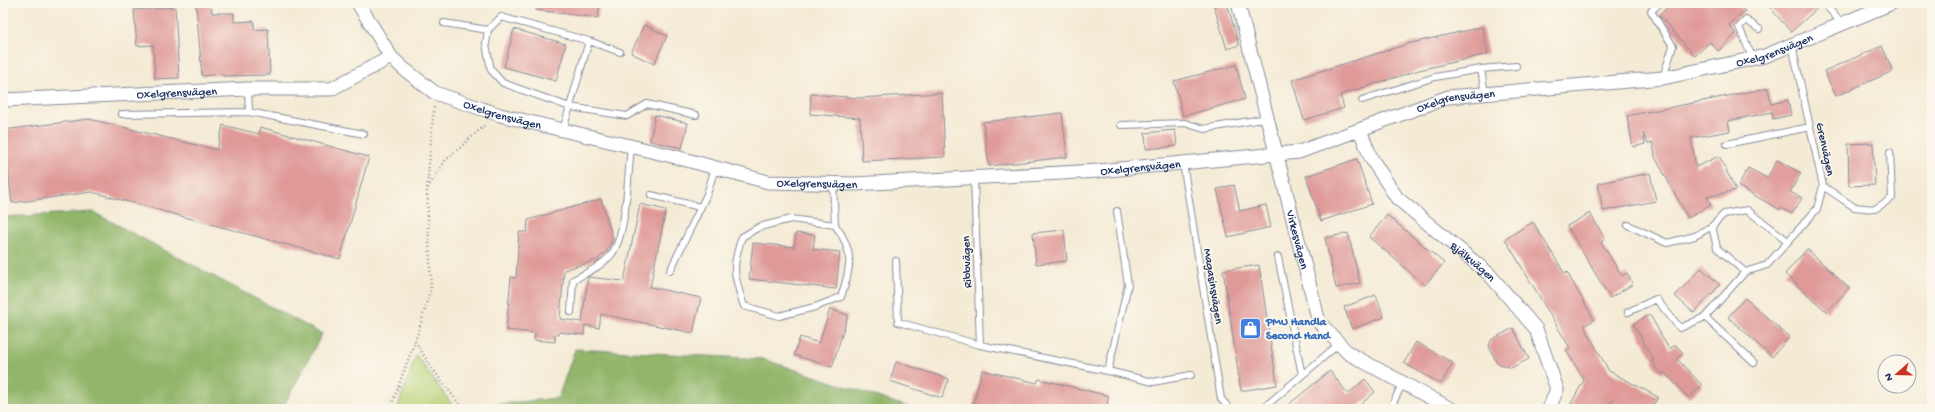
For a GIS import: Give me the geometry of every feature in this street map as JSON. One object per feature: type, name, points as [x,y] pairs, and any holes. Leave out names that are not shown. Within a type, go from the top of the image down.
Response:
[{"type":"street","name":"Oxelgrensvägen","points":[[358,3],[391,56],[404,70],[435,93],[500,115],[631,146],[768,182],[833,184],[1098,171],[1298,152],[1448,97],[1663,78],[1765,56],[1843,25],[1876,7],[1892,3]]},
{"type":"street","name":"Virkesvägen","points":[[1238,3],[1319,322],[1348,353],[1450,409]]},
{"type":"street","name":"Oxelgrensvägen","points":[[3,100],[248,89],[330,89],[391,56]]},
{"type":"street","name":"Bjälkvägen","points":[[1360,130],[1371,158],[1397,198],[1489,274],[1536,329],[1557,389],[1549,409]]},
{"type":"lane","points":[[1660,3],[1651,11],[1673,46],[1663,78]]},
{"type":"lane","points":[[1824,3],[1843,25]]},
{"type":"lane","points":[[620,52],[589,41],[501,17],[488,30],[486,44],[491,70],[503,83],[570,107],[627,116],[647,104],[696,115]]},
{"type":"lane","points":[[1753,59],[1740,27],[1746,20],[1759,29]]},
{"type":"lane","points":[[444,23],[488,30]]},
{"type":"lane","points":[[563,130],[589,41]]},
{"type":"lane","name":"Grenvägen","points":[[1745,272],[1767,265],[1817,209],[1823,186],[1792,45]]},
{"type":"lane","points":[[1362,100],[1435,77],[1481,69],[1516,66]]},
{"type":"lane","points":[[1481,69],[1484,94]]},
{"type":"lane","points":[[248,89],[249,112]]},
{"type":"lane","points":[[122,114],[249,112],[364,134]]},
{"type":"lane","points":[[1121,125],[1184,123],[1204,129],[1267,118]]},
{"type":"lane","points":[[1727,144],[1810,127]]},
{"type":"lane","points":[[571,312],[573,280],[597,267],[612,254],[622,230],[631,146]]},
{"type":"lane","points":[[1823,186],[1854,207],[1875,209],[1892,198],[1890,152]]},
{"type":"lane","name":"Magasinsvägen","points":[[1183,163],[1220,399],[1230,409]]},
{"type":"lane","points":[[670,271],[700,207],[715,168]]},
{"type":"lane","name":"Ribbvägen","points":[[974,178],[980,345]]},
{"type":"lane","points":[[833,184],[835,225],[846,238],[850,269],[841,298],[815,307],[779,316],[744,306],[735,280],[735,258],[742,237],[759,227],[791,219],[835,225]]},
{"type":"lane","points":[[651,195],[700,207]]},
{"type":"lane","points":[[1628,225],[1667,243],[1695,236],[1712,226],[1724,214],[1747,210],[1788,241]]},
{"type":"lane","points":[[1108,371],[1128,285],[1117,211]]},
{"type":"lane","points":[[1628,312],[1656,299],[1680,328],[1705,317],[1745,272],[1717,248],[1712,226]]},
{"type":"lane","points":[[1278,257],[1302,375]]},
{"type":"lane","points":[[896,261],[898,322],[980,345],[1108,371],[1153,382],[1191,375]]},
{"type":"lane","points":[[1705,317],[1754,363]]},
{"type":"lane","points":[[1262,409],[1339,344]]},
{"type":"lane","points":[[1390,409],[1403,383]]},
{"type":"path","points":[[390,409],[415,341],[431,288],[427,189],[431,125],[435,93]]},
{"type":"path","points":[[427,189],[445,160],[500,115]]},
{"type":"path","points":[[415,341],[431,368],[463,409]]},
{"type":"green space","points":[[93,212],[322,334],[282,409],[3,409],[3,217]]},
{"type":"green space","points":[[575,349],[763,359],[914,409],[471,409],[469,407],[558,398]]},
{"type":"green space","points":[[416,355],[455,409],[397,409]]},
{"type":"building","points":[[211,3],[212,13],[234,13],[234,22],[254,21],[254,30],[268,29],[270,75],[223,76],[223,74],[202,76],[196,4]]},
{"type":"building","points":[[536,3],[600,3],[598,18],[536,10]]},
{"type":"building","points":[[1213,3],[1227,3],[1239,45],[1227,49]]},
{"type":"building","points":[[1672,3],[1737,3],[1745,11],[1729,25],[1736,34],[1718,51],[1710,42],[1695,56],[1659,15]]},
{"type":"building","points":[[1766,3],[1820,3],[1820,6],[1791,32]]},
{"type":"building","points":[[175,7],[179,78],[155,79],[153,45],[137,46],[134,10]]},
{"type":"building","points":[[644,25],[667,36],[654,64],[631,53]]},
{"type":"building","points":[[1482,27],[1488,54],[1419,70],[1340,95],[1344,108],[1304,120],[1292,80],[1411,43]]},
{"type":"building","points":[[514,29],[566,44],[556,81],[504,67]]},
{"type":"building","points":[[1882,46],[1893,71],[1836,96],[1824,71]]},
{"type":"building","points":[[1236,65],[1245,99],[1183,116],[1174,81]]},
{"type":"building","points":[[1768,88],[1771,104],[1788,100],[1791,115],[1773,119],[1772,112],[1728,121],[1730,131],[1691,138],[1696,167],[1719,156],[1736,190],[1707,197],[1711,205],[1688,218],[1655,157],[1653,143],[1648,144],[1643,133],[1645,144],[1633,147],[1627,116]]},
{"type":"building","points":[[942,93],[945,157],[862,161],[860,118],[810,114],[811,94],[859,98]]},
{"type":"building","points":[[1062,113],[1067,157],[989,166],[983,122]]},
{"type":"building","points":[[655,115],[688,123],[682,148],[650,141]]},
{"type":"building","points":[[89,119],[217,150],[223,125],[259,134],[260,127],[369,157],[340,259],[92,192],[12,203],[3,130]]},
{"type":"building","points":[[1175,130],[1177,146],[1146,149],[1145,133]]},
{"type":"building","points":[[1873,143],[1875,185],[1849,186],[1848,144]]},
{"type":"building","points":[[1357,159],[1372,204],[1321,221],[1306,176]]},
{"type":"building","points":[[1777,160],[1801,173],[1790,192],[1802,198],[1792,214],[1781,208],[1780,210],[1738,186],[1748,168],[1767,178]]},
{"type":"building","points":[[1650,173],[1656,201],[1603,211],[1598,183]]},
{"type":"building","points":[[1234,185],[1240,211],[1266,205],[1271,227],[1228,237],[1217,189]]},
{"type":"building","points":[[601,199],[613,239],[607,251],[597,260],[564,270],[560,319],[582,322],[588,277],[624,281],[640,204],[666,210],[650,287],[701,298],[693,333],[601,314],[599,328],[585,325],[584,335],[559,332],[559,335],[555,334],[555,342],[534,340],[535,333],[506,330],[511,277],[516,278],[519,232],[527,232],[528,220]]},
{"type":"building","points":[[1590,213],[1605,239],[1601,242],[1622,276],[1627,273],[1633,284],[1610,298],[1567,226]]},
{"type":"building","points":[[1387,215],[1444,263],[1425,285],[1369,237]]},
{"type":"building","points":[[1533,222],[1565,274],[1567,272],[1594,320],[1584,326],[1609,371],[1658,397],[1651,409],[1627,409],[1612,401],[1608,409],[1568,409],[1584,380],[1566,350],[1570,348],[1505,239]]},
{"type":"building","points":[[1064,230],[1067,261],[1036,264],[1033,233]]},
{"type":"building","points":[[796,233],[815,235],[813,249],[840,252],[836,289],[749,279],[753,243],[794,247]]},
{"type":"building","points":[[1348,233],[1360,283],[1336,288],[1325,238]]},
{"type":"building","points":[[1807,249],[1849,288],[1827,312],[1785,274]]},
{"type":"building","name":"PMU Handla Second Hand","points":[[1259,265],[1277,385],[1241,391],[1223,270]]},
{"type":"building","points":[[1701,268],[1720,285],[1694,313],[1675,296]]},
{"type":"building","points":[[1376,295],[1384,317],[1352,329],[1344,307]]},
{"type":"building","points":[[1745,298],[1789,337],[1772,357],[1728,317]]},
{"type":"building","points":[[830,309],[848,315],[832,367],[794,355],[800,337],[819,343]]},
{"type":"building","points":[[1650,315],[1669,349],[1676,345],[1683,353],[1677,359],[1702,385],[1689,398],[1664,372],[1662,374],[1656,368],[1652,361],[1654,360],[1633,324]]},
{"type":"building","points":[[1513,328],[1529,359],[1511,368],[1497,363],[1489,347],[1491,340]]},
{"type":"building","points":[[1416,342],[1453,363],[1441,384],[1404,363]]},
{"type":"building","points":[[896,362],[949,379],[942,398],[890,381]]},
{"type":"building","points":[[982,370],[1037,383],[1039,379],[1109,396],[1106,409],[972,409]]},
{"type":"building","points":[[1330,371],[1348,394],[1365,379],[1375,392],[1355,409],[1283,409]]},
{"type":"place","name":"PMU Handla Second Hand","points":[[1250,328]]}]
